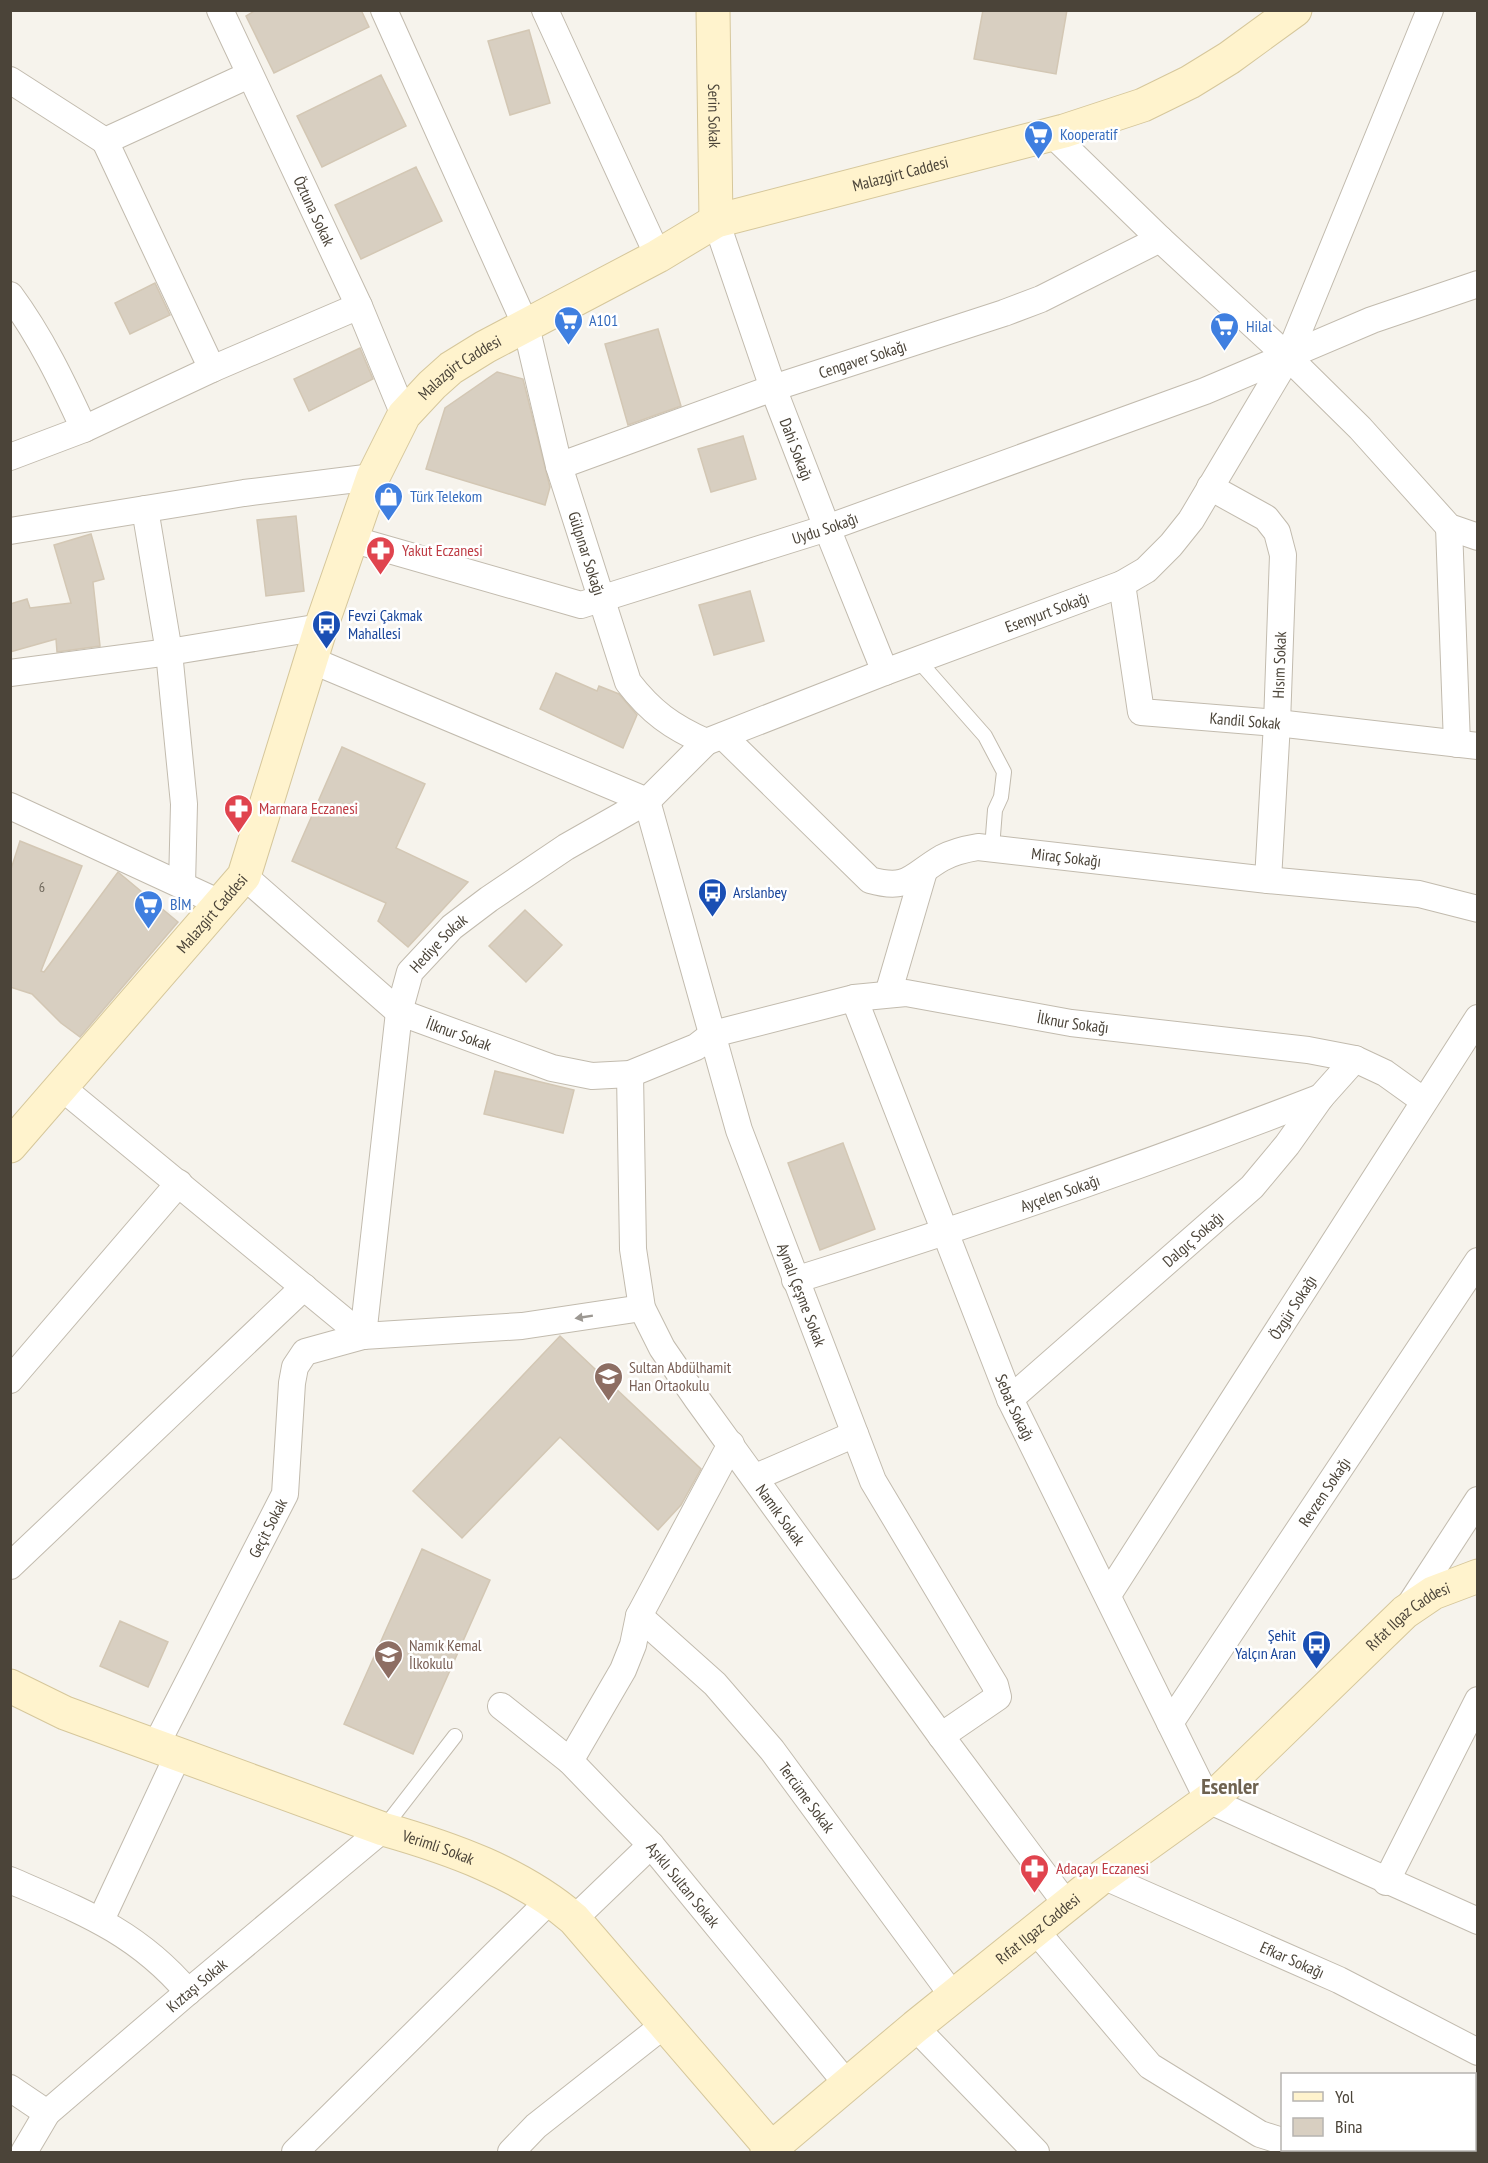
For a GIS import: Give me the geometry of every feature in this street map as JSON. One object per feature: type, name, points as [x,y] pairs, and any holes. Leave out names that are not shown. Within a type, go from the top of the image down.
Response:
[{"type":"street","name":"Öztuna Sokak","points":[[220,10],[359,306],[404,414]]},
{"type":"street","name":"Gülpınar Sokağı","points":[[384,10],[526,326],[559,466],[628,682],[642,701],[660,717],[684,732],[715,739]]},
{"type":"street","points":[[545,10],[658,256]]},
{"type":"street","name":"Serin Sokak","points":[[713,10],[716,221]]},
{"type":"street","name":"Malazgirt Caddesi","points":[[10,1146],[244,876],[321,627],[373,477],[404,414],[451,368],[485,347],[658,256],[716,221],[1052,134],[1143,105],[1190,82],[1229,58],[1295,10]]},
{"type":"street","name":"Esenyurt Sokağı","points":[[715,739],[885,672],[1122,584],[1146,570],[1171,545],[1191,520],[1288,357],[1430,10]]},
{"type":"street","points":[[105,141],[249,75]]},
{"type":"street","points":[[10,80],[105,141],[212,369]]},
{"type":"street","points":[[1052,134],[1360,428],[1449,527],[1478,537]]},
{"type":"street","name":"Dahi Sokağı","points":[[716,221],[773,388],[826,528],[885,672]]},
{"type":"street","name":"Cengaver Sokağı","points":[[559,466],[773,388],[1004,313],[1041,299],[1160,239]]},
{"type":"street","name":"Uydu Sokağı","points":[[351,539],[581,605],[826,528],[1205,391],[1372,320],[1478,284]]},
{"type":"street","points":[[10,295],[27,317],[57,371],[84,429]]},
{"type":"street","points":[[10,457],[84,429],[212,369],[359,306]]},
{"type":"street","points":[[10,531],[244,493],[373,477]]},
{"type":"street","name":"Hısım Sokak","points":[[1210,487],[1266,518],[1277,532],[1283,555],[1268,880]]},
{"type":"street","points":[[145,509],[169,652],[184,804],[182,885]]},
{"type":"street","points":[[1449,527],[1467,745]]},
{"type":"street","name":"Kandil Sokak","points":[[1122,584],[1141,712],[1277,723],[1467,745]]},
{"type":"street","points":[[10,673],[169,652],[321,627]]},
{"type":"street","points":[[311,660],[647,801]]},
{"type":"street","name":"Hediye Sokak","points":[[363,1336],[399,1012],[410,972],[452,927],[566,847],[647,801],[715,739]]},
{"type":"street","name":"Miraç Sokağı","points":[[715,739],[870,880],[898,885],[924,871],[943,857],[978,847],[1268,880],[1419,894],[1478,909]]},
{"type":"street","name":"Aynalı Çeşme Sokak","points":[[647,801],[740,1130],[795,1281],[873,1481],[995,1685],[998,1697],[941,1736]]},
{"type":"street","points":[[10,806],[220,903]]},
{"type":"street","points":[[888,994],[924,871]]},
{"type":"street","name":"İlknur Sokak","points":[[244,876],[399,1012],[552,1068],[592,1076],[630,1074],[696,1047],[713,1034]]},
{"type":"street","name":"İlknur Sokağı","points":[[713,1034],[854,998],[906,993],[1071,1023],[1308,1050],[1355,1059],[1385,1073],[1424,1101]]},
{"type":"street","name":"Sebat Sokağı","points":[[854,998],[1010,1399],[1208,1800]]},
{"type":"street","name":"Özgür Sokağı","points":[[1108,1595],[1478,1018]]},
{"type":"street","name":"Dalgıç Sokağı","points":[[1010,1399],[1252,1187],[1321,1097],[1355,1059]]},
{"type":"street","name":"Namık Sokak","points":[[630,1074],[633,1249],[642,1308],[662,1348],[941,1736],[1067,1905]]},
{"type":"street","points":[[61,1087],[363,1336]]},
{"type":"street","name":"Ayçelen Sokağı","points":[[795,1281],[945,1234],[1231,1132],[1321,1097]]},
{"type":"street","points":[[10,1380],[179,1183]]},
{"type":"street","name":"Revzen Sokağı","points":[[1170,1723],[1478,1261]]},
{"type":"street","points":[[10,1566],[304,1287]]},
{"type":"street","name":"Geçit Sokak","points":[[100,1920],[167,1750],[285,1494],[291,1383],[295,1367],[305,1352],[363,1336],[522,1326],[642,1308]]},
{"type":"street","points":[[756,1478],[855,1434]]},
{"type":"street","points":[[570,1761],[623,1670],[633,1645],[639,1616],[731,1444]]},
{"type":"street","points":[[1405,1612],[1478,1500]]},
{"type":"street","name":"Rıfat Ilgaz Caddesi","points":[[769,2150],[915,2027],[1103,1876],[1208,1800],[1233,1779],[1405,1612],[1433,1593],[1478,1576]]},
{"type":"street","name":"Tercüme Sokak","points":[[639,1616],[715,1684],[772,1750],[953,1996]]},
{"type":"street","name":"Verimli Sokak","points":[[10,1686],[65,1713],[383,1829],[425,1841],[477,1861],[515,1879],[562,1909],[769,2150]]},
{"type":"street","points":[[1386,1882],[1478,1700]]},
{"type":"street","name":"Aşıklı Sultan Sokak","points":[[501,1706],[570,1761],[651,1845],[847,2084]]},
{"type":"street","points":[[1208,1800],[1478,1922]]},
{"type":"street","name":"Kıztaşı Sokak","points":[[28,2150],[47,2113],[383,1829]]},
{"type":"street","points":[[295,2152],[562,1909],[651,1845]]},
{"type":"street","name":"Efkar Sokağı","points":[[1103,1876],[1339,1980],[1478,2052]]},
{"type":"street","points":[[10,1880],[100,1920],[169,1969],[188,1992]]},
{"type":"street","points":[[1036,1931],[1150,2066],[1260,2134],[1281,2141]]},
{"type":"street","points":[[511,2152],[536,2126],[664,2025]]},
{"type":"street","points":[[915,2027],[1036,2152]]},
{"type":"street","points":[[10,2088],[47,2113]]},
{"type":"lane","points":[[918,660],[985,736],[1004,772],[1001,797],[995,810],[992,848]]},
{"type":"lane","points":[[383,1829],[455,1736]]},
{"type":"building","points":[[256,10],[361,10],[369,27],[274,73],[246,16]]},
{"type":"building","points":[[983,10],[1067,10],[1056,74],[974,59]]},
{"type":"building","points":[[529,30],[550,103],[510,115],[488,41]]},
{"type":"building","points":[[381,75],[406,126],[322,167],[297,116]]},
{"type":"building","points":[[416,167],[442,221],[361,259],[335,205]]},
{"type":"building","points":[[155,283],[170,315],[130,334],[115,303]]},
{"type":"building","points":[[658,329],[681,406],[628,425],[605,344]]},
{"type":"building","points":[[360,348],[373,379],[309,411],[294,379]]},
{"type":"building","points":[[497,372],[523,379],[550,487],[545,505],[426,469],[445,408]]},
{"type":"building","points":[[743,436],[756,479],[711,492],[698,449]]},
{"type":"building","points":[[296,516],[304,591],[266,596],[257,520]]},
{"type":"building","points":[[91,534],[104,579],[93,582],[100,646],[57,652],[56,639],[10,652],[10,604],[27,599],[30,608],[71,603],[54,545]]},
{"type":"building","points":[[750,591],[764,641],[714,655],[699,605]]},
{"type":"building","points":[[556,673],[597,691],[599,686],[619,694],[637,715],[623,748],[540,709]]},
{"type":"building","points":[[342,747],[425,784],[396,848],[468,882],[408,947],[378,921],[386,903],[292,861]]},
{"type":"building","points":[[20,841],[82,866],[41,971],[44,972],[118,872],[178,922],[80,1037],[61,1023],[32,994],[10,987],[10,872]]},
{"type":"building","points":[[525,910],[562,945],[526,982],[489,946]]},
{"type":"building","points":[[495,1071],[574,1090],[563,1133],[484,1114]]},
{"type":"building","points":[[843,1143],[875,1229],[820,1250],[788,1163]]},
{"type":"building","points":[[560,1336],[701,1469],[681,1505],[658,1530],[560,1437],[462,1538],[413,1491]]},
{"type":"building","points":[[422,1549],[490,1580],[413,1754],[344,1724]]},
{"type":"building","points":[[120,1621],[168,1642],[148,1687],[100,1666]]},
{"type":"place","name":"Kooperatif","points":[[1039,160]]},
{"type":"place","name":"A101","points":[[568,346]]},
{"type":"place","name":"Hilal","points":[[1225,352]]},
{"type":"place","name":"Türk Telekom","points":[[389,522]]},
{"type":"place","name":"Yakut Eczanesi","points":[[381,576]]},
{"type":"place","name":"Fevzi Çakmak Mahallesi","points":[[327,650]]},
{"type":"place","name":"Marmara Eczanesi","points":[[238,834]]},
{"type":"place","name":"Arslanbey","points":[[712,918]]},
{"type":"place","name":"BİM","points":[[149,930]]},
{"type":"place","name":"Sultan Abdülhamit Han Ortaokulu","points":[[608,1402]]},
{"type":"place","name":"Şehit Yalçın Aran","points":[[1317,1670]]},
{"type":"place","name":"Namık Kemal İlkokulu","points":[[388,1680]]},
{"type":"place","name":"Adaçayı Eczanesi","points":[[1035,1894]]},
{"type":"district","name":"Esenler","points":[[1230,1786]]}]
